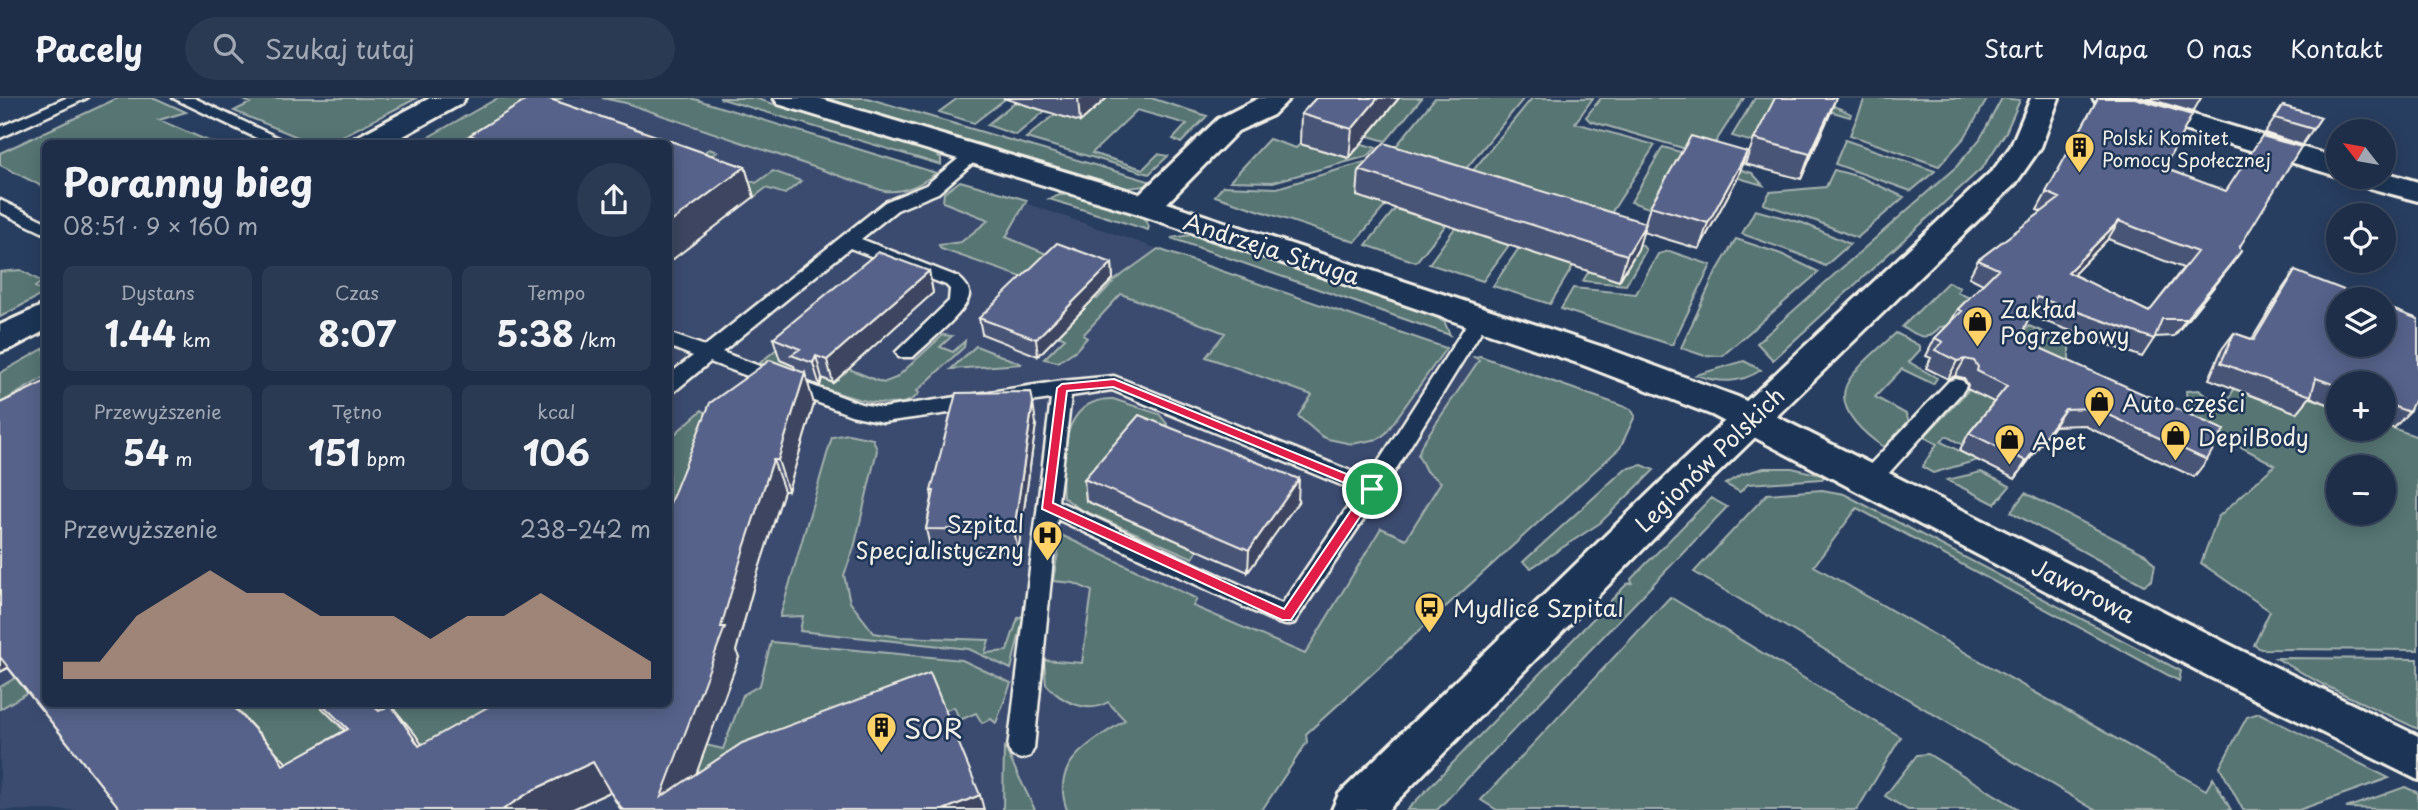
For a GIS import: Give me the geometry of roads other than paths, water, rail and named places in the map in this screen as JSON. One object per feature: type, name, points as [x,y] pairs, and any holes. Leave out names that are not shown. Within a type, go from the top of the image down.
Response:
[{"type":"street","points":[[373,140],[451,98]]},
{"type":"street","name":"Andrzeja Struga","points":[[788,98],[1146,206],[1481,317],[1643,374],[1750,418]]},
{"type":"street","points":[[1146,206],[1228,125],[1263,109],[1276,98]]},
{"type":"street","name":"Legionów Polskich","points":[[1356,810],[1750,418],[2005,176],[2026,147],[2045,98]]},
{"type":"street","points":[[2107,98],[2326,164]]},
{"type":"street","points":[[2396,186],[2418,192]]},
{"type":"street","points":[[0,340],[42,317]]},
{"type":"street","name":"Jaworowa","points":[[1750,418],[2226,664],[2418,759]]},
{"type":"lane","points":[[0,134],[79,98]]},
{"type":"lane","points":[[181,98],[274,140]]},
{"type":"lane","points":[[672,383],[891,206],[932,189],[974,154]]},
{"type":"lane","points":[[0,205],[42,227]]},
{"type":"lane","points":[[849,241],[952,281],[960,287],[958,303],[906,352]]},
{"type":"lane","points":[[1046,505],[1286,616],[1372,489],[1481,317]]},
{"type":"lane","points":[[672,341],[858,410],[883,415],[1062,388],[1114,383],[1372,489]]},
{"type":"lane","points":[[1870,479],[1956,386]]},
{"type":"lane","points":[[1021,748],[1046,505],[1062,388]]},
{"type":"place","name":"Polski Komitet Pomocy Społecznej","points":[[2079,175]]},
{"type":"place","name":"Zakład Pogrzebowy","points":[[1977,348]]},
{"type":"place","name":"Auto części","points":[[2099,429]]},
{"type":"place","name":"DepilBody","points":[[2175,463]]},
{"type":"place","name":"Apet","points":[[2009,467]]},
{"type":"place","name":"Szpital Specjalistyczny","points":[[1047,563]]},
{"type":"place","name":"Mydlice Szpital","points":[[1430,634]]},
{"type":"place","name":"SOR","points":[[881,754]]}]
